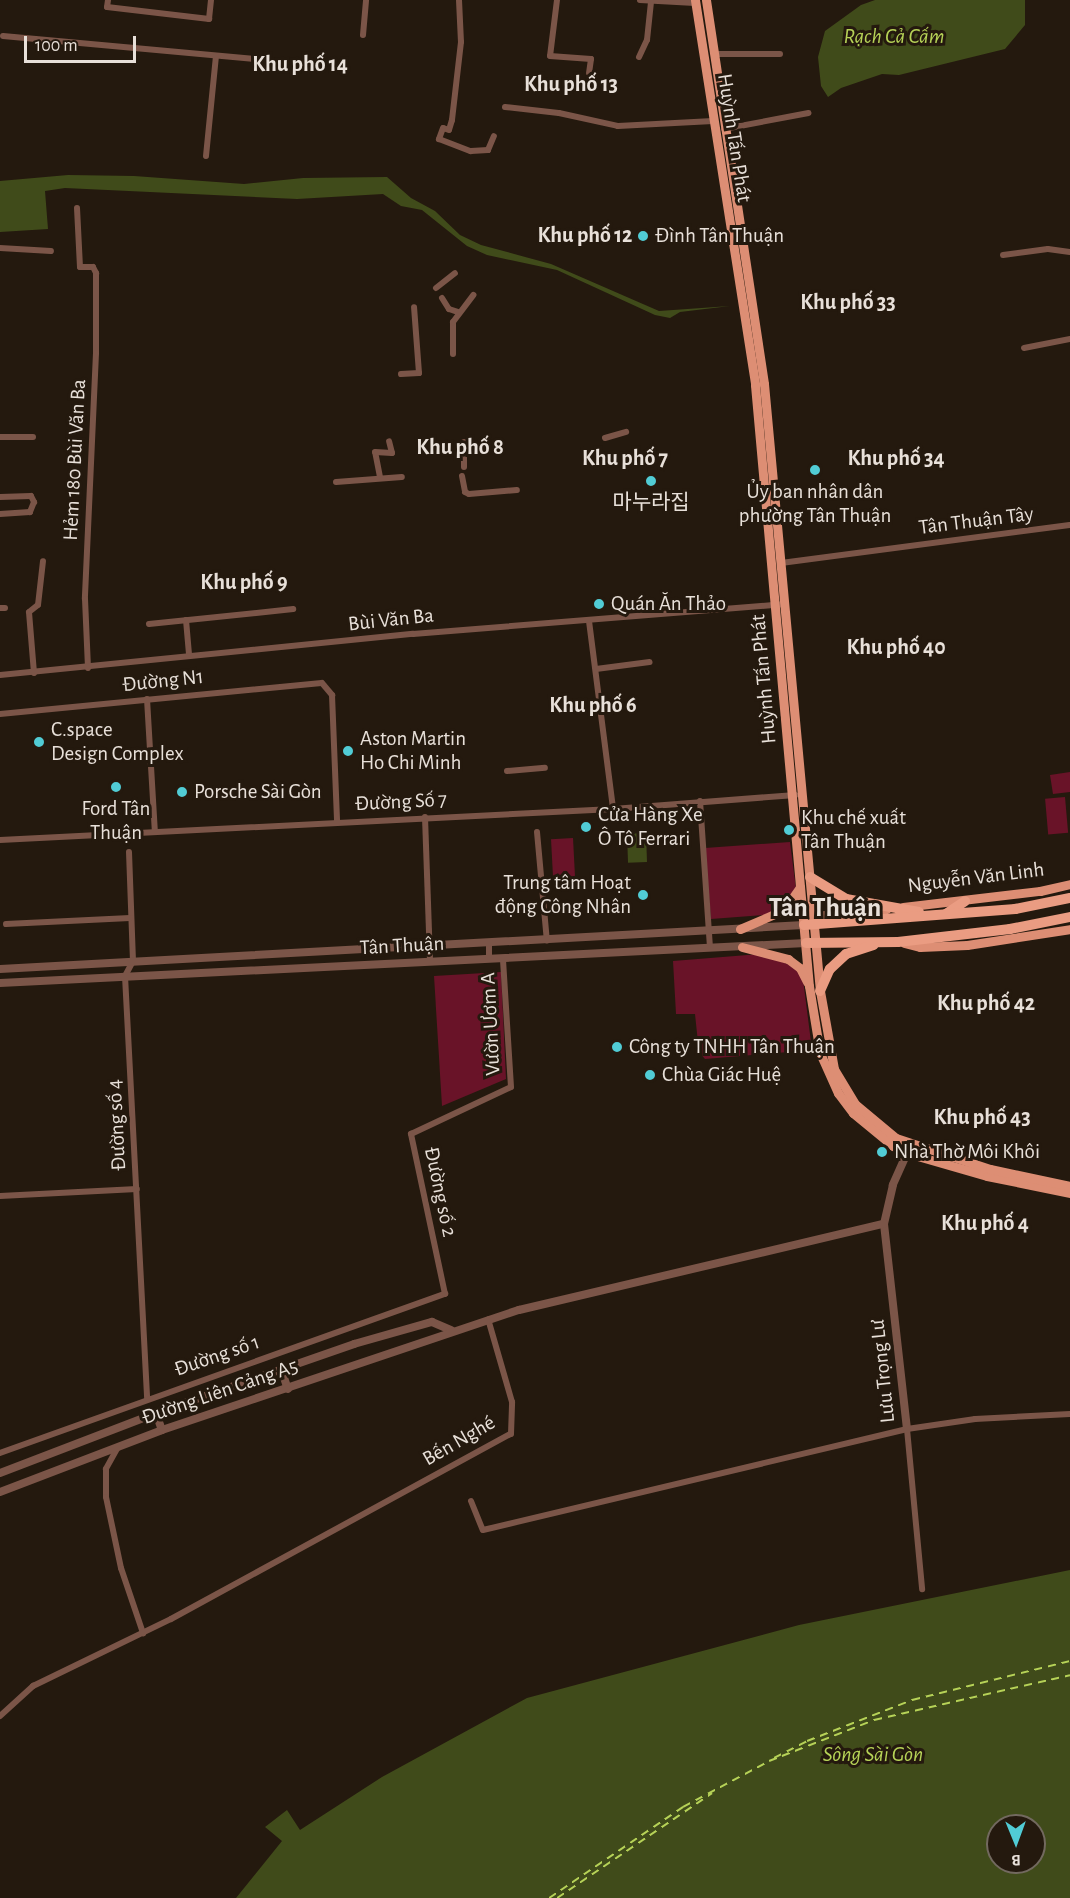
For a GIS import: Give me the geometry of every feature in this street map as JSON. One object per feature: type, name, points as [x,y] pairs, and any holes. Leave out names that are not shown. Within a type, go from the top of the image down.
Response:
[{"type":"highway","points":[[810,877],[846,899],[888,909],[946,914],[965,901]]},
{"type":"highway","name":"Nguyễn Văn Linh","points":[[815,921],[1015,909],[1070,898]]},
{"type":"highway","points":[[812,943],[898,942],[1010,929],[1070,917]]},
{"type":"highway","points":[[804,925],[815,921]]},
{"type":"highway","points":[[820,991],[830,969],[846,954],[884,942]]},
{"type":"main road","points":[[695,1],[706,1]]},
{"type":"main road","name":"Huỳnh Tấn Phát","points":[[695,1],[728,214],[759,385],[780,605],[804,925],[812,943],[826,1038],[844,1089],[869,1118],[909,1149]]},
{"type":"main road","name":"Huỳnh Tấn Phát","points":[[706,1],[724,129],[739,212],[781,563],[780,605],[804,795],[815,921],[809,986],[820,1053],[838,1093],[853,1113],[909,1149],[1070,1193]]},
{"type":"main road","points":[[728,214],[739,212]]},
{"type":"main road","name":"Nguyễn Văn Linh","points":[[815,921],[1070,884]]},
{"type":"main road","points":[[740,929],[784,910],[801,885]]},
{"type":"main road","points":[[898,942],[920,947],[967,945],[1070,929]]},
{"type":"main road","points":[[742,947],[788,959],[800,968],[809,986]]},
{"type":"main road","name":"Huỳnh Tấn Phát","points":[[936,1158],[1070,1186]]},
{"type":"street","points":[[108,0],[108,8],[208,19],[211,0]]},
{"type":"street","points":[[363,35],[366,0]]},
{"type":"street","points":[[459,0],[460,42],[452,120],[449,130],[443,128],[439,139],[480,151],[488,150],[494,136]]},
{"type":"street","points":[[557,0],[550,56],[591,59],[589,73]]},
{"type":"street","points":[[640,0],[695,1]]},
{"type":"street","points":[[639,57],[647,40],[651,2]]},
{"type":"street","points":[[3,36],[255,59]]},
{"type":"street","points":[[714,54],[780,54]]},
{"type":"street","points":[[206,156],[216,56]]},
{"type":"street","points":[[505,107],[559,113],[618,126],[713,121]]},
{"type":"street","points":[[724,129],[808,113]]},
{"type":"street","name":"Hẻm 180 Bùi Văn Ba","points":[[77,208],[80,267],[93,267],[96,273],[96,353],[85,599],[88,668]]},
{"type":"street","points":[[0,248],[51,251]]},
{"type":"street","points":[[1003,255],[1048,249],[1070,252]]},
{"type":"street","points":[[436,288],[455,273]]},
{"type":"street","points":[[453,354],[453,322],[458,312],[473,295]]},
{"type":"street","points":[[442,298],[448,309],[458,312]]},
{"type":"street","points":[[401,374],[419,373],[414,307]]},
{"type":"street","points":[[1024,348],[1070,339]]},
{"type":"street","points":[[605,438],[626,432]]},
{"type":"street","points":[[0,437],[33,437]]},
{"type":"street","points":[[381,477],[375,452],[392,453],[389,441]]},
{"type":"street","points":[[464,442],[465,467]]},
{"type":"street","points":[[462,476],[465,492],[469,494],[517,490]]},
{"type":"street","points":[[336,482],[402,477]]},
{"type":"street","points":[[0,497],[31,496],[34,502],[30,512],[0,514]]},
{"type":"street","name":"Tân Thuận Tây","points":[[781,563],[1069,525]]},
{"type":"street","points":[[34,673],[29,612],[38,605],[43,561]]},
{"type":"street","name":"Bùi Văn Ba","points":[[0,675],[88,668],[189,656],[780,605]]},
{"type":"street","points":[[149,624],[293,609]]},
{"type":"street","points":[[186,620],[189,656]]},
{"type":"street","points":[[590,621],[614,809]]},
{"type":"street","points":[[596,669],[650,662]]},
{"type":"street","name":"Đường N1","points":[[0,714],[319,682],[328,687],[332,695],[337,821]]},
{"type":"street","points":[[147,699],[154,832]]},
{"type":"street","points":[[507,771],[544,768]]},
{"type":"street","name":"Đường Số 7","points":[[0,840],[337,821],[614,809],[804,795]]},
{"type":"street","points":[[700,801],[710,948]]},
{"type":"street","points":[[425,817],[430,962]]},
{"type":"street","points":[[537,832],[547,941]]},
{"type":"street","points":[[125,976],[133,961],[129,852]]},
{"type":"street","points":[[6,924],[130,918]]},
{"type":"street","name":"Tân Thuận","points":[[1,969],[429,948],[804,925]]},
{"type":"street","name":"Tân Thuận","points":[[1,983],[812,943]]},
{"type":"street","points":[[489,944],[489,959]]},
{"type":"street","name":"Vườn Ươm A","points":[[503,959],[511,1087]]},
{"type":"street","points":[[1,969],[1,983]]},
{"type":"street","name":"Đường số 4","points":[[125,976],[147,1398]]},
{"type":"street","name":"Đường số 2","points":[[445,1294],[411,1134],[511,1087]]},
{"type":"street","name":"Lưu Trọng Lư","points":[[909,1149],[893,1185],[884,1224],[922,1589]]},
{"type":"street","points":[[0,1196],[137,1189]]},
{"type":"street","points":[[488,1319],[672,1271],[884,1224]]},
{"type":"street","name":"Đường số 1","points":[[0,1453],[147,1398],[445,1294]]},
{"type":"street","name":"Đường Liên Cảng A5","points":[[0,1492],[162,1430],[445,1337],[451,1330],[488,1319]]},
{"type":"street","name":"Bến Nghé","points":[[0,1716],[33,1686],[143,1633],[511,1434],[512,1402],[488,1319]]},
{"type":"street","name":"Đường Liên Cảng A5","points":[[0,1473],[156,1413],[281,1369],[432,1322],[451,1330]]},
{"type":"street","points":[[281,1369],[288,1389]]},
{"type":"street","points":[[156,1413],[162,1430]]},
{"type":"street","points":[[471,1500],[483,1530],[907,1429],[975,1419],[1070,1414]]},
{"type":"street","points":[[118,1447],[106,1469],[106,1497],[121,1568],[143,1633]]},
{"type":"shaded area","points":[[1070,772],[1070,792],[1053,794],[1050,775]]},
{"type":"shaded area","points":[[1065,797],[1068,833],[1048,835],[1045,799]]},
{"type":"shaded area","points":[[573,838],[575,882],[553,883],[551,839]]},
{"type":"shaded area","points":[[790,842],[796,889],[783,908],[764,915],[711,919],[705,848]]},
{"type":"shaded area","points":[[760,954],[793,966],[803,979],[812,1050],[705,1059],[699,1052],[695,1014],[676,1014],[673,961]]},
{"type":"shaded area","points":[[501,972],[506,1079],[442,1106],[434,976]]},
{"type":"water","name":"Rạch Cả Cấm","points":[[875,0],[1025,0],[1025,25],[1005,49],[899,75],[882,74],[841,88],[828,97],[821,86],[818,57],[825,31],[861,5]]},
{"type":"water","points":[[68,175],[134,176],[244,184],[303,178],[387,177],[411,198],[435,211],[460,235],[481,245],[551,264],[659,311],[730,306],[680,312],[670,318],[655,315],[557,270],[487,255],[467,246],[422,210],[401,206],[383,194],[297,199],[65,188],[45,191],[48,229],[0,232],[0,181]]},
{"type":"water","points":[[646,833],[647,862],[628,863],[627,834]]},
{"type":"water","name":"Sông Sài Gòn","points":[[1070,1570],[1070,1898],[236,1898],[282,1841],[265,1827],[287,1810],[300,1830],[382,1777],[527,1698],[799,1625]]},
{"type":"ferry route","points":[[774,1758],[807,1741],[912,1700],[1070,1661]]},
{"type":"ferry route","points":[[549,1898],[683,1807],[769,1761],[874,1720],[1070,1675]]},
{"type":"ferry route","points":[[557,1898],[712,1793]]},
{"type":"place","name":"Đình Tân Thuận","points":[[643,236]]},
{"type":"place","name":"Ủy ban nhân dân phường Tân Thuận","points":[[815,470]]},
{"type":"place","name":"마누라집","points":[[651,481]]},
{"type":"place","name":"Quán Ăn Thảo","points":[[599,604]]},
{"type":"place","name":"C.space Design Complex","points":[[39,742]]},
{"type":"place","name":"Aston Martin Ho Chi Minh","points":[[348,751]]},
{"type":"place","name":"Ford Tân Thuận","points":[[116,787]]},
{"type":"place","name":"Porsche Sài Gòn","points":[[182,792]]},
{"type":"place","name":"Cửa Hàng Xe Ô Tô Ferrari","points":[[586,827]]},
{"type":"place","name":"Khu chế xuất Tân Thuận","points":[[789,830]]},
{"type":"place","name":"Trung tâm Hoạt động Công Nhân","points":[[643,895]]},
{"type":"place","name":"Công ty TNHH Tân Thuận","points":[[617,1047]]},
{"type":"place","name":"Chùa Giác Huệ","points":[[650,1075]]},
{"type":"place","name":"Nhà Thờ Môi Khôi","points":[[882,1152]]},
{"type":"district","name":"Khu phố 14","points":[[300,65]]},
{"type":"district","name":"Khu phố 13","points":[[571,85]]},
{"type":"district","name":"Khu phố 12","points":[[585,236]]},
{"type":"district","name":"Khu phố 33","points":[[848,303]]},
{"type":"district","name":"Khu phố 8","points":[[460,448]]},
{"type":"district","name":"Khu phố 7","points":[[625,459]]},
{"type":"district","name":"Khu phố 34","points":[[896,459]]},
{"type":"district","name":"Khu phố 9","points":[[244,583]]},
{"type":"district","name":"Khu phố 40","points":[[896,648]]},
{"type":"district","name":"Khu phố 6","points":[[593,706]]},
{"type":"district","name":"Tân Thuận","points":[[825,908]]},
{"type":"district","name":"Khu phố 42","points":[[986,1004]]},
{"type":"district","name":"Khu phố 43","points":[[982,1118]]},
{"type":"district","name":"Khu phố 4","points":[[985,1224]]}]
